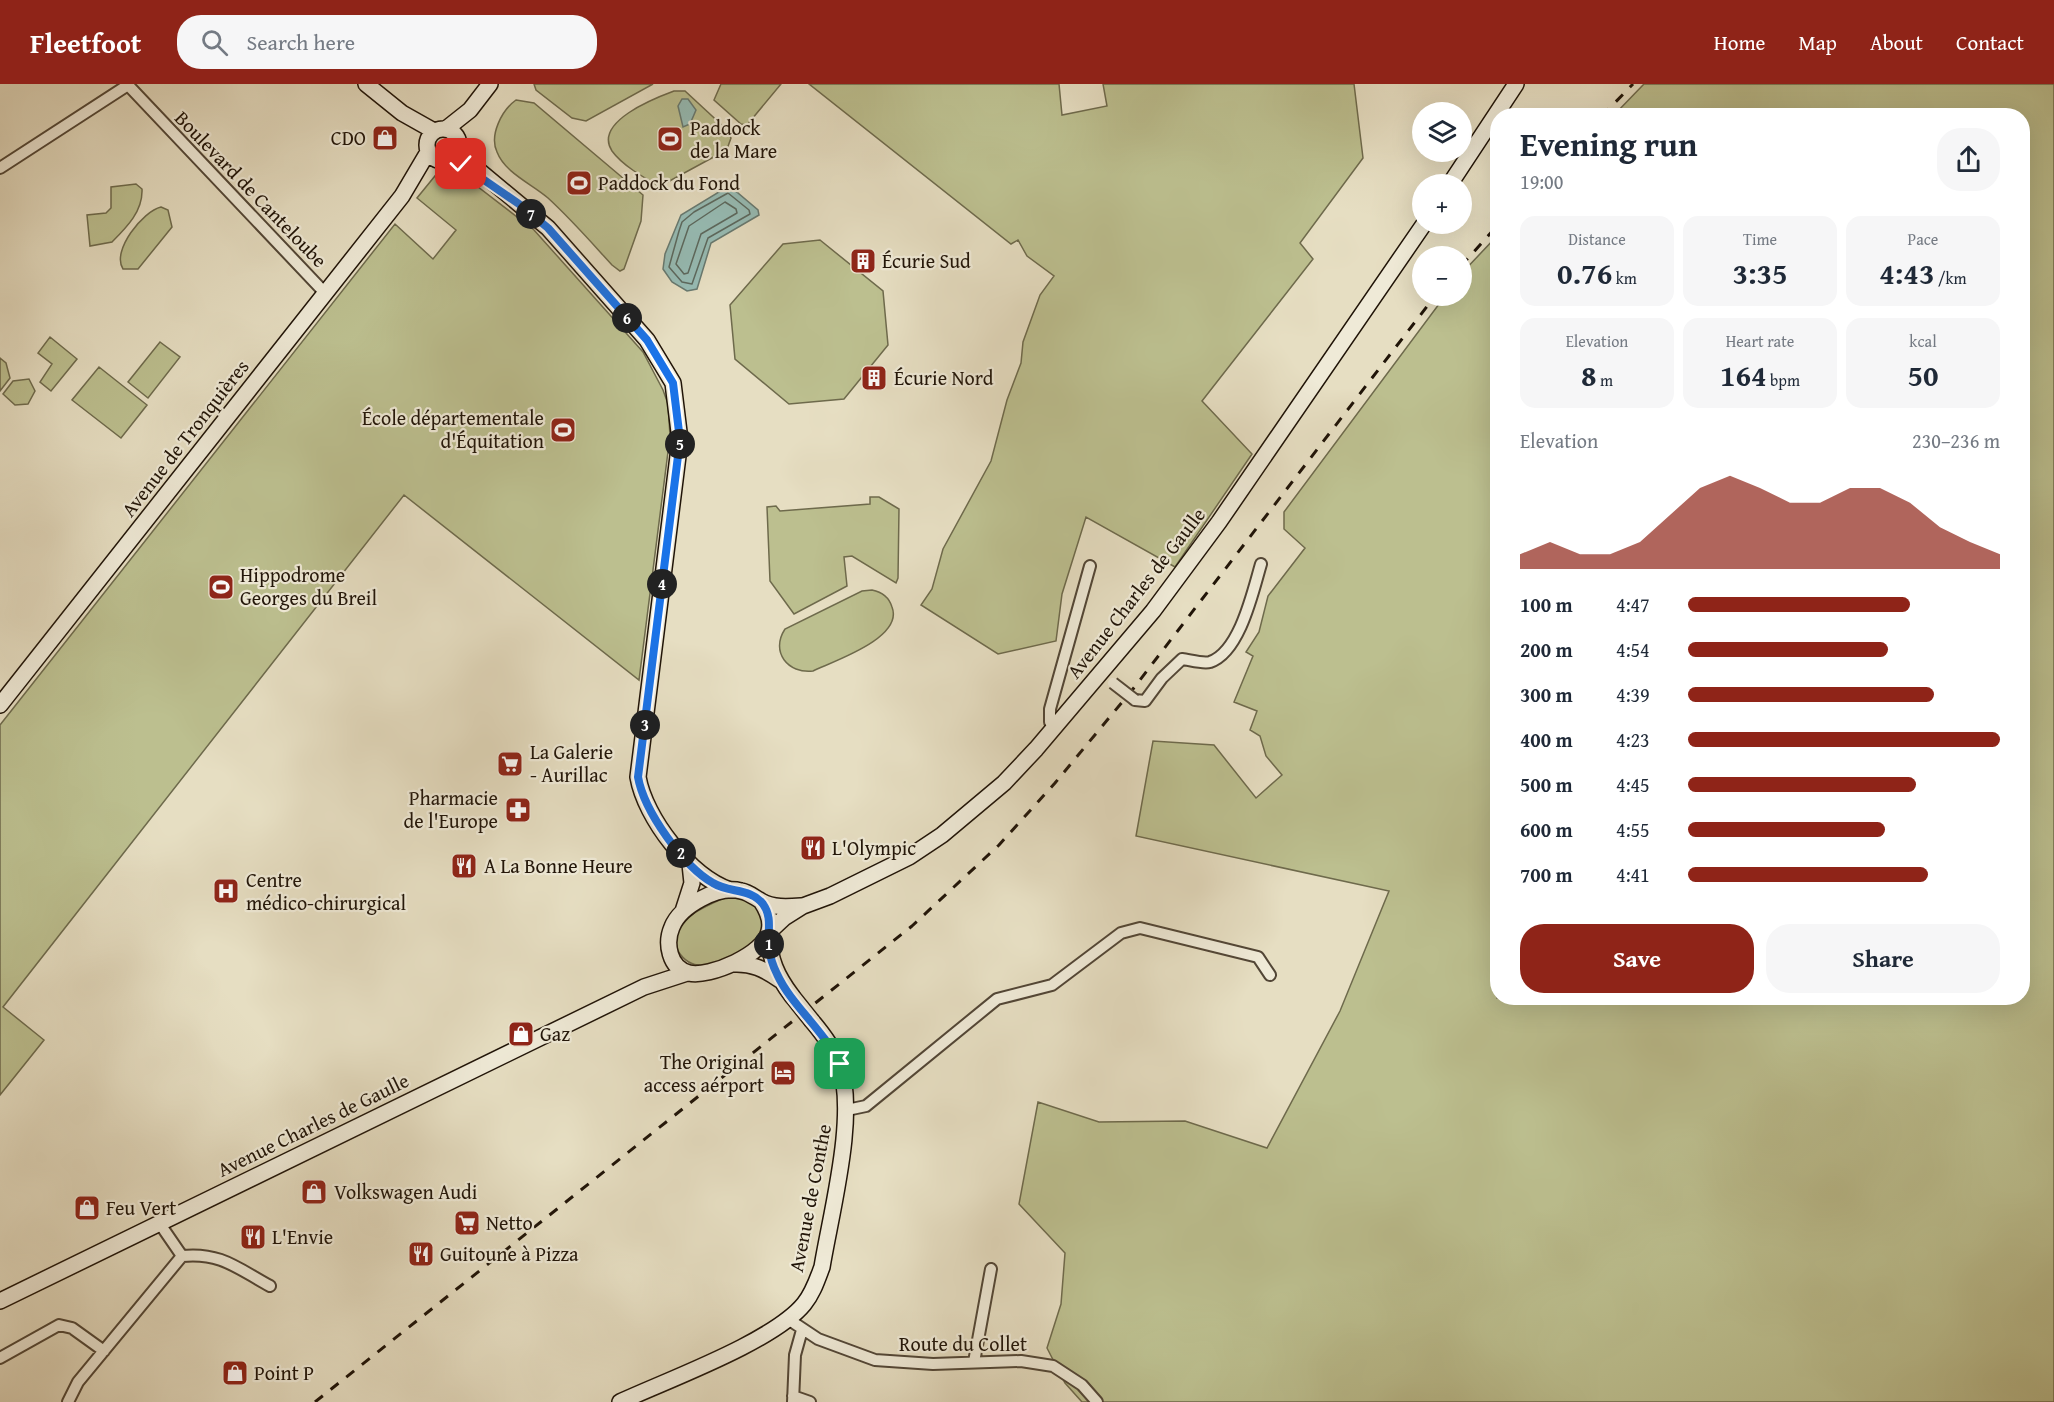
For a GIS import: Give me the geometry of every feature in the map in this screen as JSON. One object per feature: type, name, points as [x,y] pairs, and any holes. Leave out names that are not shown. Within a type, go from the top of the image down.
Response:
[{"type":"street","points":[[0,168],[128,84]]},
{"type":"street","name":"Boulevard de Canteloube","points":[[128,84],[325,293]]},
{"type":"street","points":[[366,84],[402,112],[437,146],[519,204]]},
{"type":"street","name":"Avenue de Tronquières","points":[[0,705],[402,196],[437,146],[490,84]]},
{"type":"street","points":[[1500,108],[1516,84]]},
{"type":"street","name":"Avenue de Tronquières","points":[[459,145],[470,110]]},
{"type":"street","points":[[1457,174],[1490,123]]},
{"type":"street","points":[[437,146],[454,133],[471,164],[548,228],[647,340],[673,383],[680,440],[638,777],[641,794],[648,810],[690,864],[712,883],[730,890]]},
{"type":"street","points":[[437,146],[454,157],[459,145]]},
{"type":"street","name":"Avenue Charles de Gaulle","points":[[769,933],[784,918],[803,906],[830,896],[909,857],[942,835],[1004,783],[1055,727],[1106,680],[1153,611],[1219,522],[1417,234]]},
{"type":"street","points":[[1106,680],[1135,700],[1144,700],[1182,659],[1209,662],[1224,653],[1243,621],[1261,564]]},
{"type":"street","points":[[1055,727],[1050,722],[1050,710],[1090,566]]},
{"type":"street","points":[[683,911],[718,892],[741,891],[761,901],[769,917],[769,933],[754,952],[712,971],[687,972],[678,967],[669,949],[670,930],[683,911],[692,883],[690,864]]},
{"type":"street","name":"Avenue Charles de Gaulle","points":[[761,901],[780,907],[803,906]]},
{"type":"street","points":[[847,1110],[866,1106],[997,999],[1052,985],[1121,933],[1140,928],[1258,957],[1270,975]]},
{"type":"street","name":"Avenue de Conthe","points":[[620,1402],[753,1341],[789,1319],[805,1303],[822,1267],[847,1110],[845,1085],[840,1064],[831,1044],[780,980],[772,963],[769,933]]},
{"type":"street","name":"Avenue Charles de Gaulle","points":[[644,987],[663,965],[669,949]]},
{"type":"street","name":"Avenue de Conthe","points":[[730,964],[752,965],[780,980]]},
{"type":"street","name":"Avenue Charles de Gaulle","points":[[0,1301],[644,987],[687,972]]},
{"type":"street","points":[[160,1224],[182,1256]]},
{"type":"street","points":[[182,1256],[215,1256],[270,1286]]},
{"type":"street","points":[[68,1402],[78,1382],[182,1256]]},
{"type":"street","points":[[974,1362],[991,1269]]},
{"type":"street","name":"Route du Collet","points":[[789,1319],[802,1330],[848,1352],[875,1360],[933,1364],[1021,1361],[1053,1366],[1082,1385],[1097,1402]]},
{"type":"street","points":[[0,1359],[59,1325],[72,1328],[104,1351]]},
{"type":"street","points":[[802,1330],[795,1355],[793,1399],[810,1402]]},
{"type":"green space","points":[[534,84],[653,84],[586,121],[572,118],[536,90]]},
{"type":"green space","points":[[721,84],[781,84],[747,125],[741,124],[714,100]]},
{"type":"green space","points":[[809,84],[1059,84],[1062,115],[1107,106],[1103,84],[1354,84],[1363,158],[1300,243],[1313,259],[1202,401],[1252,454],[1175,567],[1086,517],[1062,594],[1056,641],[998,654],[921,605],[932,589],[943,549],[991,461],[1007,400],[1021,363],[1023,342],[1040,295],[1054,276],[1027,256],[1018,240],[1011,244]]},
{"type":"green space","points":[[1644,84],[2054,84],[2054,1402],[1082,1402],[1065,1383],[1047,1348],[1061,1304],[1065,1253],[1019,1204],[1038,1102],[1099,1122],[1185,1121],[1267,1148],[1340,1011],[1389,891],[1136,836],[1153,741],[1214,745],[1256,798],[1282,775],[1266,756],[1260,736],[1250,730],[1257,711],[1234,702],[1253,656],[1246,652],[1259,632],[1268,596],[1305,548],[1284,529],[1284,512],[1438,306],[1472,306],[1472,262],[1490,243],[1490,1005],[2030,1005],[2030,108],[1621,108]]},
{"type":"green space","name":"Paddock de la Mare","points":[[674,91],[685,91],[725,128],[731,138],[727,149],[721,153],[664,184],[657,185],[621,161],[612,151],[608,140],[611,130],[618,121],[641,105]]},
{"type":"green space","name":"Paddock du Fond","points":[[516,100],[534,103],[643,195],[641,221],[624,269],[620,271],[612,265],[556,206],[512,172],[501,159],[495,145],[498,123]]},
{"type":"green space","name":"Hippodrome Georges du Breil","points":[[456,170],[534,230],[643,352],[663,390],[668,404],[670,436],[639,680],[404,495],[3,1007],[44,1040],[0,1095],[0,725],[395,224],[433,259],[456,230],[417,198],[439,171]]},
{"type":"green space","points":[[136,184],[142,189],[142,197],[137,211],[128,224],[112,242],[90,246],[87,215],[106,213],[111,208],[111,187]]},
{"type":"green space","points":[[161,207],[168,210],[172,227],[138,269],[123,269],[120,261],[121,252],[131,233],[146,216]]},
{"type":"green space","points":[[820,240],[883,291],[888,345],[844,399],[789,404],[735,359],[730,305],[783,244]]},
{"type":"green space","points":[[50,337],[77,359],[51,391],[40,382],[52,364],[38,353]]},
{"type":"green space","points":[[160,342],[180,357],[148,398],[128,382]]},
{"type":"green space","points":[[0,358],[6,363],[10,378],[0,391]]},
{"type":"green space","points":[[99,367],[147,405],[121,438],[72,400]]},
{"type":"green space","points":[[29,379],[35,391],[28,404],[15,405],[3,394],[13,381]]},
{"type":"green space","points":[[870,497],[879,497],[899,509],[896,583],[852,556],[844,557],[847,586],[794,614],[770,581],[767,507],[776,506],[780,511],[870,504]]},
{"type":"green space","points":[[872,590],[885,595],[892,607],[893,618],[888,629],[878,638],[850,655],[813,671],[796,669],[784,660],[780,646],[785,629],[862,591]]},
{"type":"green space","points":[[728,896],[744,898],[757,908],[762,921],[761,934],[752,946],[720,961],[705,965],[690,963],[678,951],[676,940],[678,930],[690,916]]},
{"type":"water","points":[[682,99],[688,99],[696,110],[690,124],[683,127],[678,106]]},
{"type":"water","points":[[727,187],[732,188],[758,210],[759,215],[711,243],[697,289],[687,291],[672,282],[663,269],[665,254],[681,215]]},
{"type":"railway","points":[[1610,108],[1633,84]]},
{"type":"railway","points":[[1472,254],[1490,234]]},
{"type":"railway","points":[[315,1402],[912,926],[999,845],[1055,783],[1133,689],[1427,306]]},
{"type":"place","name":"CDO","points":[[385,138]]},
{"type":"place","name":"Paddock de la Mare","points":[[670,139]]},
{"type":"place","name":"Paddock du Fond","points":[[579,183]]},
{"type":"place","name":"Écurie Sud","points":[[863,261]]},
{"type":"place","name":"Écurie Nord","points":[[874,378]]},
{"type":"place","name":"École départementale d'Équitation","points":[[563,430]]},
{"type":"place","name":"Hippodrome Georges du Breil","points":[[221,587]]},
{"type":"place","name":"La Galerie - Aurillac","points":[[510,764]]},
{"type":"place","name":"Pharmacie de l'Europe","points":[[518,810]]},
{"type":"place","name":"L'Olympic","points":[[813,848]]},
{"type":"place","name":"A La Bonne Heure","points":[[464,866]]},
{"type":"place","name":"Centre médico-chirurgical","points":[[226,891]]},
{"type":"place","name":"Gaz","points":[[521,1034]]},
{"type":"place","name":"The Original access aérport","points":[[783,1073]]},
{"type":"place","name":"Volkswagen Audi","points":[[314,1192]]},
{"type":"place","name":"Feu Vert","points":[[87,1208]]},
{"type":"place","name":"Netto","points":[[467,1223]]},
{"type":"place","name":"L'Envie","points":[[253,1237]]},
{"type":"place","name":"Guitoune à Pizza","points":[[421,1254]]},
{"type":"place","name":"Point P","points":[[235,1373]]},
{"type":"route","points":[[461,164],[519,204],[548,228],[647,340],[673,383],[680,440],[638,777],[641,794],[648,810],[690,864],[712,883],[755,896],[761,901],[769,917],[769,947],[772,963],[780,980],[831,1044],[840,1064]]}]
